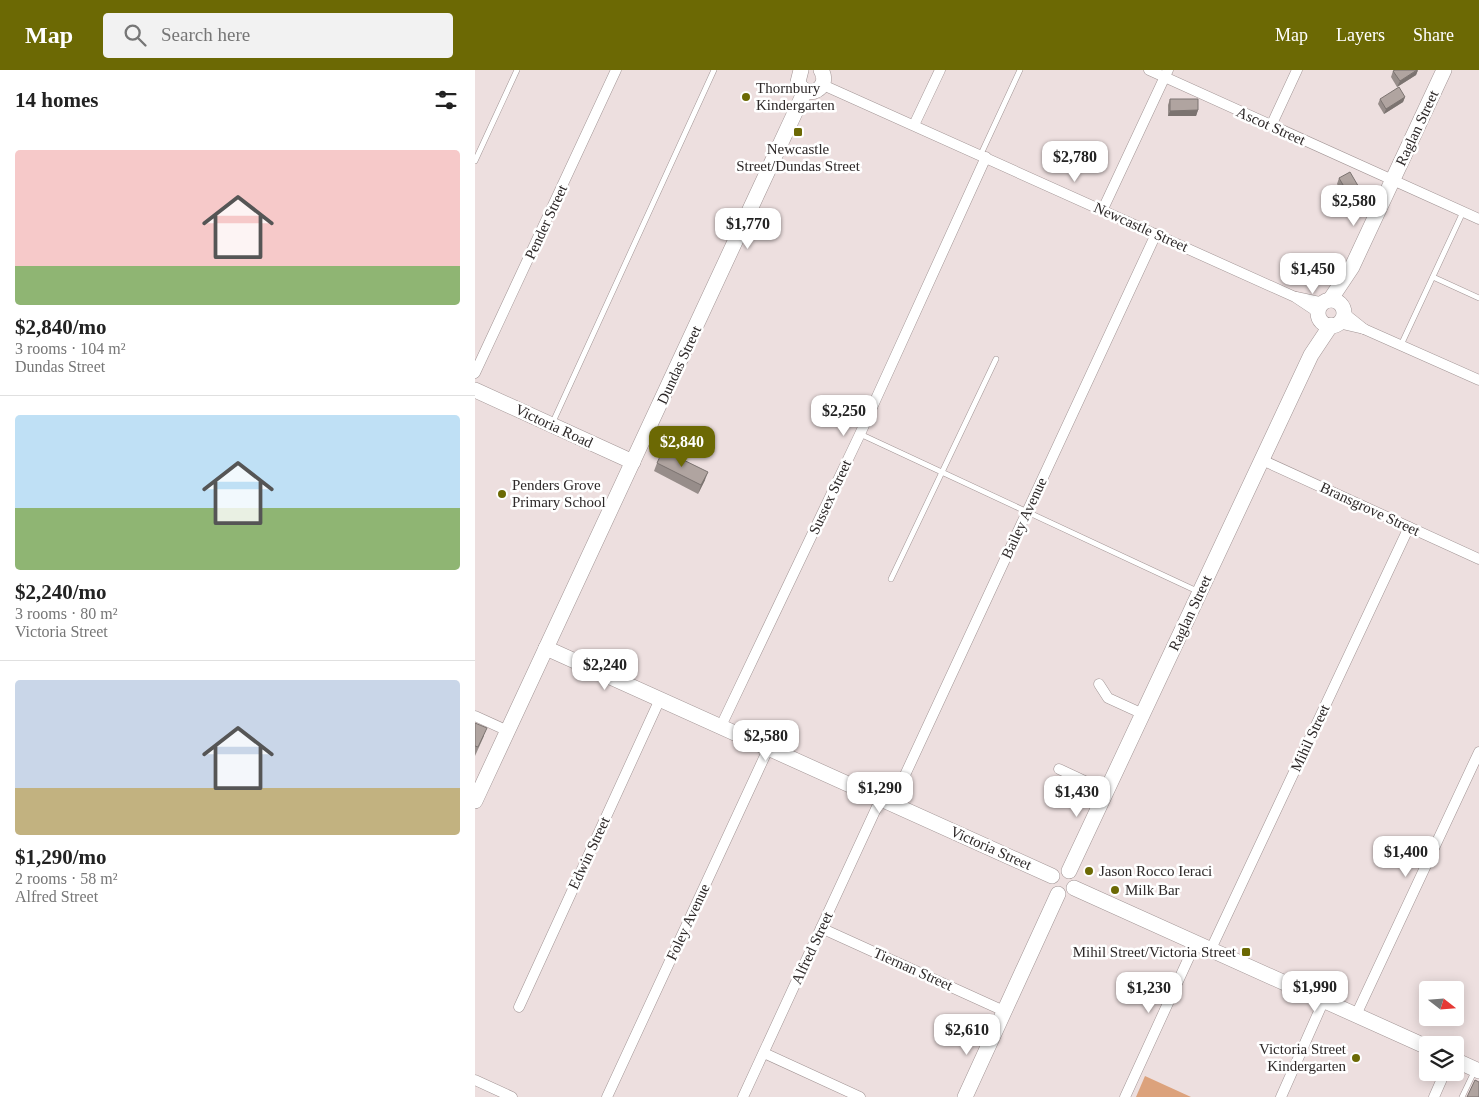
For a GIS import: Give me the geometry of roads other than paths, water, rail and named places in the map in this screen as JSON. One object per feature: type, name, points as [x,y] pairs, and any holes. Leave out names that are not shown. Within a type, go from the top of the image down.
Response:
[{"type":"street","name":"Pender Street","points":[[475,373],[616,70]]},
{"type":"street","points":[[800,70],[798,82],[805,91],[813,92],[822,77]]},
{"type":"street","points":[[914,125],[940,70]]},
{"type":"street","name":"Ascot Street","points":[[1149,70],[1166,73],[1271,126],[1479,220]]},
{"type":"street","points":[[1271,126],[1297,70]]},
{"type":"street","name":"Raglan Street","points":[[1069,871],[1444,70]]},
{"type":"street","points":[[1103,209],[1166,73]]},
{"type":"street","name":"Newcastle Street","points":[[822,77],[914,125],[1479,380]]},
{"type":"street","name":"Dundas Street","points":[[475,801],[805,91]]},
{"type":"street","name":"Sussex Street","points":[[721,726],[859,434],[983,155]]},
{"type":"street","name":"Bailey Avenue","points":[[886,801],[1027,512],[1156,234]]},
{"type":"street","name":"Victoria Road","points":[[475,390],[633,462]]},
{"type":"street","name":"Bransgrove Street","points":[[1262,460],[1479,559]]},
{"type":"street","name":"Mihil Street","points":[[1211,949],[1409,527]]},
{"type":"street","name":"Victoria Street","points":[[547,648],[1052,876]]},
{"type":"street","points":[[1099,684],[1108,698],[1143,714]]},
{"type":"street","name":"Edwin Street","points":[[519,1007],[660,699]]},
{"type":"street","points":[[475,716],[508,731]]},
{"type":"street","name":"Foley Avenue","points":[[607,1097],[769,747]]},
{"type":"street","points":[[1356,1014],[1479,752]]},
{"type":"street","points":[[1059,769],[1106,791]]},
{"type":"street","name":"Alfred Street","points":[[743,1097],[821,928],[886,801]]},
{"type":"street","points":[[1058,871],[1069,871],[1075,878],[1074,888],[1069,893],[1058,894],[1051,884],[1052,876],[1058,871]]},
{"type":"street","points":[[1074,888],[1356,1014],[1419,1044]]},
{"type":"street","points":[[965,1097],[1058,894]]},
{"type":"street","name":"Tiernan Street","points":[[821,928],[1004,1011]]},
{"type":"street","points":[[1125,1097],[1196,942]]},
{"type":"street","points":[[1281,1097],[1324,1000]]},
{"type":"street","points":[[764,1053],[859,1097]]},
{"type":"street","points":[[1464,1064],[1477,1070]]},
{"type":"street","points":[[475,1080],[512,1097]]},
{"type":"street","points":[[1434,1097],[1441,1081]]},
{"type":"lane","points":[[475,161],[517,70]]},
{"type":"lane","points":[[552,425],[714,70]]},
{"type":"lane","points":[[983,155],[1020,70]]},
{"type":"lane","points":[[1401,345],[1463,212]]},
{"type":"lane","points":[[1433,277],[1479,298]]},
{"type":"lane","points":[[891,579],[996,359]]},
{"type":"lane","points":[[859,434],[1200,592]]},
{"type":"lane","points":[[1462,1097],[1477,1070]]},
{"type":"place","name":"Thornbury Kindergarten","points":[[746,97]]},
{"type":"place","name":"Newcastle Street/Dundas Street","points":[[798,132]]},
{"type":"place","name":"Penders Grove Primary School","points":[[502,494]]},
{"type":"place","name":"Jason Rocco Ieraci","points":[[1089,871]]},
{"type":"place","name":"Milk Bar","points":[[1115,890]]},
{"type":"place","name":"Mihil Street/Victoria Street","points":[[1246,952]]},
{"type":"place","name":"Victoria Street Kindergarten","points":[[1356,1058]]}]
